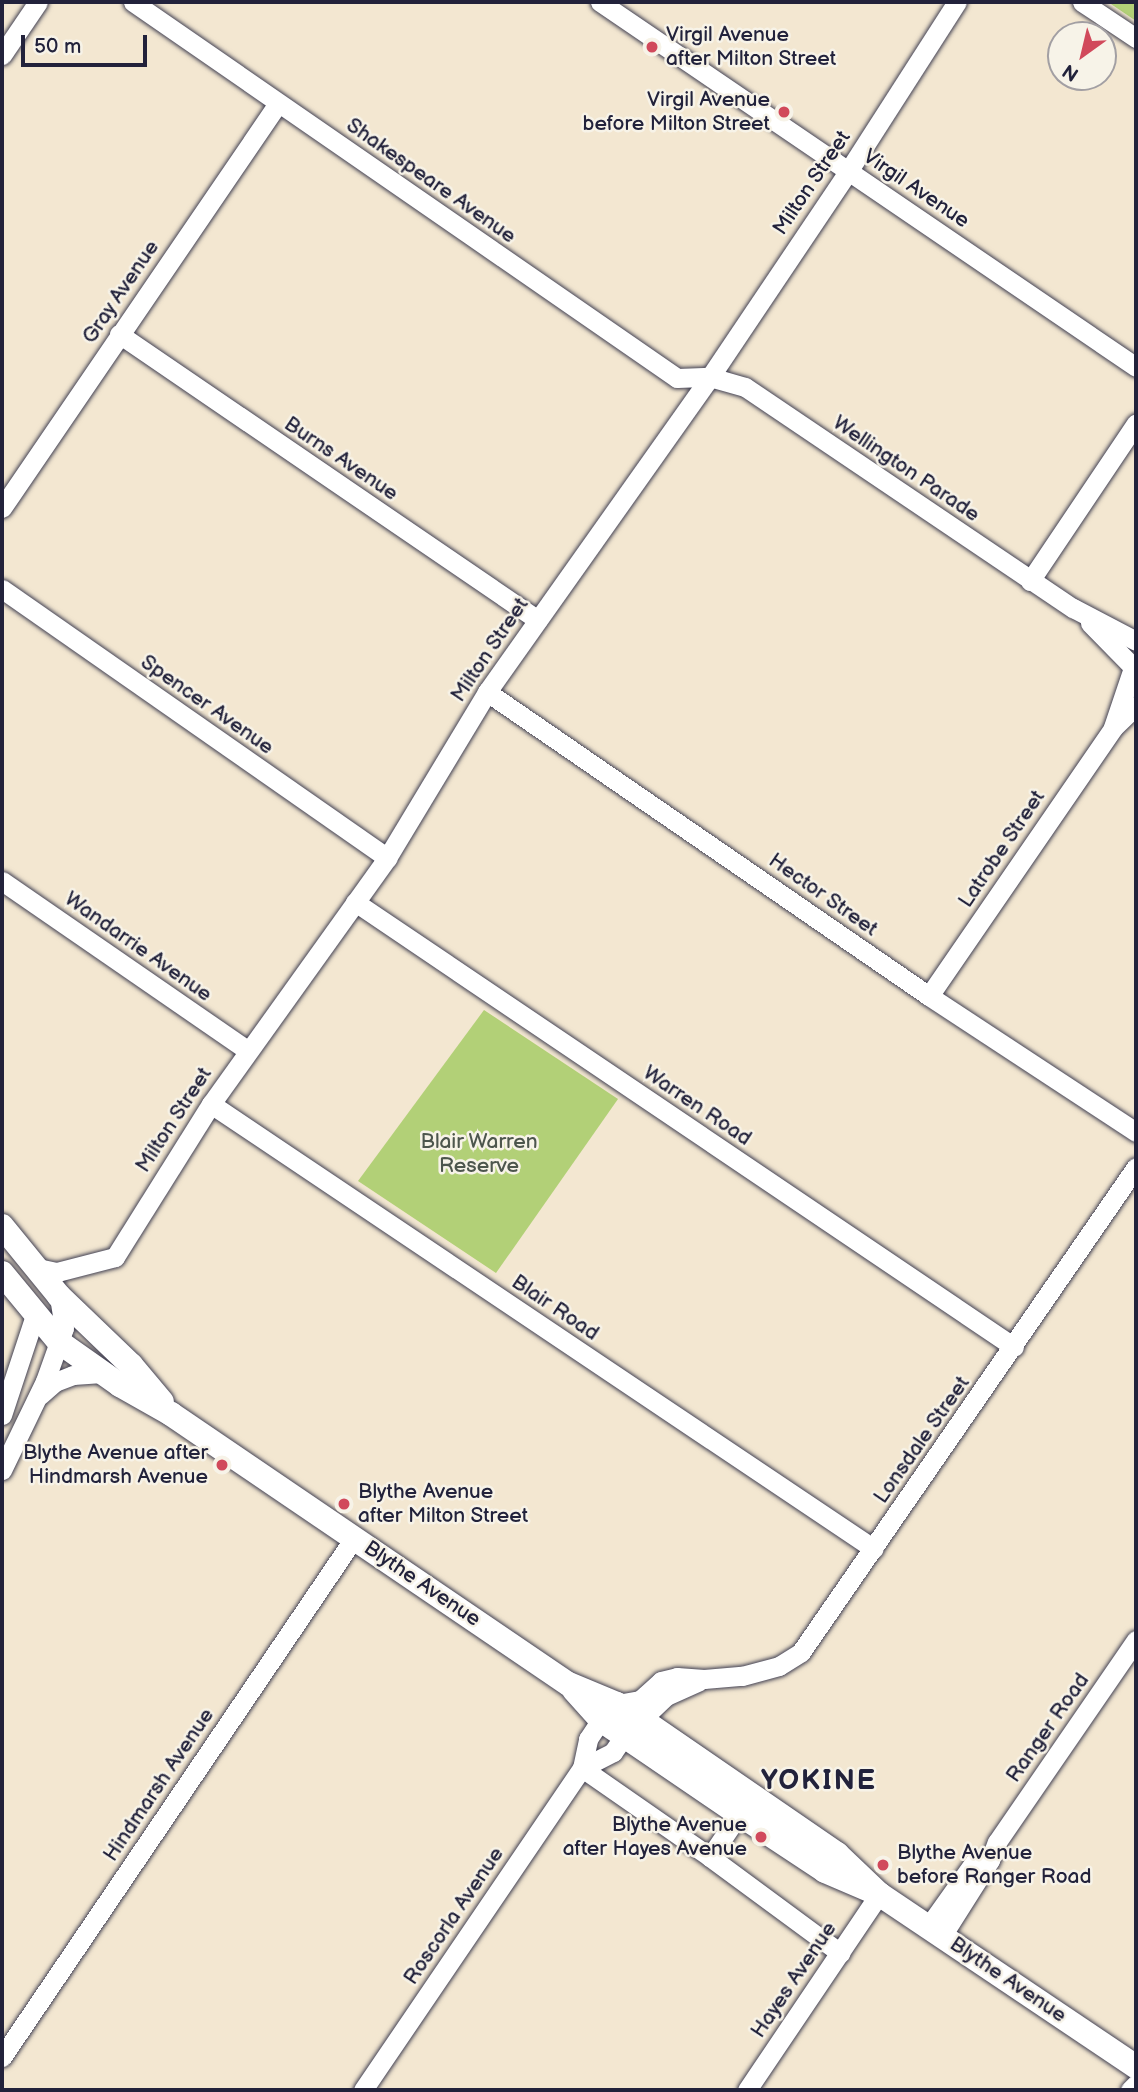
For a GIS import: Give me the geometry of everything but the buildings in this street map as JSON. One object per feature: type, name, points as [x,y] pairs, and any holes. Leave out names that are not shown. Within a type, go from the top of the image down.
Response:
[{"type":"main road","name":"Blythe Avenue","points":[[2,1226],[59,1296],[131,1366],[171,1414]]},
{"type":"main road","name":"Blythe Avenue","points":[[2,1273],[59,1342],[102,1373],[171,1414],[633,1728],[837,1854],[879,1894],[1136,2067]]},
{"type":"main road","name":"Blythe Avenue","points":[[633,1728],[739,1814],[825,1871],[879,1894]]},
{"type":"street","points":[[2,55],[38,2]]},
{"type":"street","name":"Shakespeare Avenue","points":[[133,2],[677,378],[710,377]]},
{"type":"street","name":"Virgil Avenue","points":[[600,2],[1136,367]]},
{"type":"street","name":"Milton Street","points":[[33,1267],[57,1272],[115,1257],[211,1104],[387,858],[487,692],[710,377],[849,170],[957,2]]},
{"type":"street","points":[[1082,2],[1136,38]]},
{"type":"street","name":"Gray Avenue","points":[[2,508],[278,103]]},
{"type":"street","name":"Burns Avenue","points":[[119,334],[538,621]]},
{"type":"street","name":"Wellington Parade","points":[[710,377],[745,387],[1030,581],[1073,608],[1136,641]]},
{"type":"street","points":[[1030,581],[1136,423]]},
{"type":"street","name":"Spencer Avenue","points":[[2,589],[387,858]]},
{"type":"street","name":"Wellington Parade","points":[[1073,608],[1134,667]]},
{"type":"street","name":"Latrobe Street","points":[[1113,728],[1134,667]]},
{"type":"street","name":"Hector Street","points":[[487,692],[929,996],[1136,1132]]},
{"type":"street","name":"Latrobe Street","points":[[929,996],[1113,728],[1136,706]]},
{"type":"street","name":"Wandarrie Avenue","points":[[2,881],[248,1051]]},
{"type":"street","name":"Warren Road","points":[[355,902],[1014,1347]]},
{"type":"street","name":"Blair Road","points":[[211,1104],[874,1549]]},
{"type":"street","name":"Lonsdale Street","points":[[609,1712],[640,1700],[661,1681],[677,1677],[704,1679],[765,1671],[779,1667],[801,1652],[1136,1167]]},
{"type":"street","points":[[2,1470],[36,1398],[64,1328],[59,1296]]},
{"type":"street","points":[[2,1415],[5,1390],[35,1315]]},
{"type":"street","points":[[36,1398],[55,1382],[73,1375],[102,1373]]},
{"type":"street","name":"Hindmarsh Avenue","points":[[2,2057],[354,1538]]},
{"type":"street","name":"Ranger Road","points":[[935,1931],[990,1860],[997,1842],[1136,1640]]},
{"type":"street","name":"Lonsdale Street","points":[[633,1728],[666,1696],[704,1679]]},
{"type":"street","name":"Roscorla Avenue","points":[[363,2090],[582,1768],[587,1739],[609,1712]]},
{"type":"street","name":"Roscorla Avenue","points":[[582,1768],[613,1752],[633,1728]]},
{"type":"street","points":[[582,1768],[710,1857],[840,1953]]},
{"type":"street","points":[[710,1857],[739,1814]]},
{"type":"street","name":"Hayes Avenue","points":[[747,2090],[879,1894]]},
{"type":"street","points":[[1130,2090],[1136,2084]]},
{"type":"green space","points":[[1108,2],[1136,2],[1136,21]]},
{"type":"green space","name":"Blair Warren Reserve","points":[[484,1010],[618,1099],[496,1273],[358,1181]]},
{"type":"place","name":"Virgil Avenue after Milton Street","points":[[652,47]]},
{"type":"place","name":"Virgil Avenue before Milton Street","points":[[784,112]]},
{"type":"place","name":"Blythe Avenue after Hindmarsh Avenue","points":[[222,1465]]},
{"type":"place","name":"Blythe Avenue after Milton Street","points":[[344,1504]]},
{"type":"place","name":"Blythe Avenue after Hayes Avenue","points":[[761,1837]]},
{"type":"place","name":"Blythe Avenue before Ranger Road","points":[[883,1865]]},
{"type":"district","name":"YOKINE","points":[[819,1781]]}]
